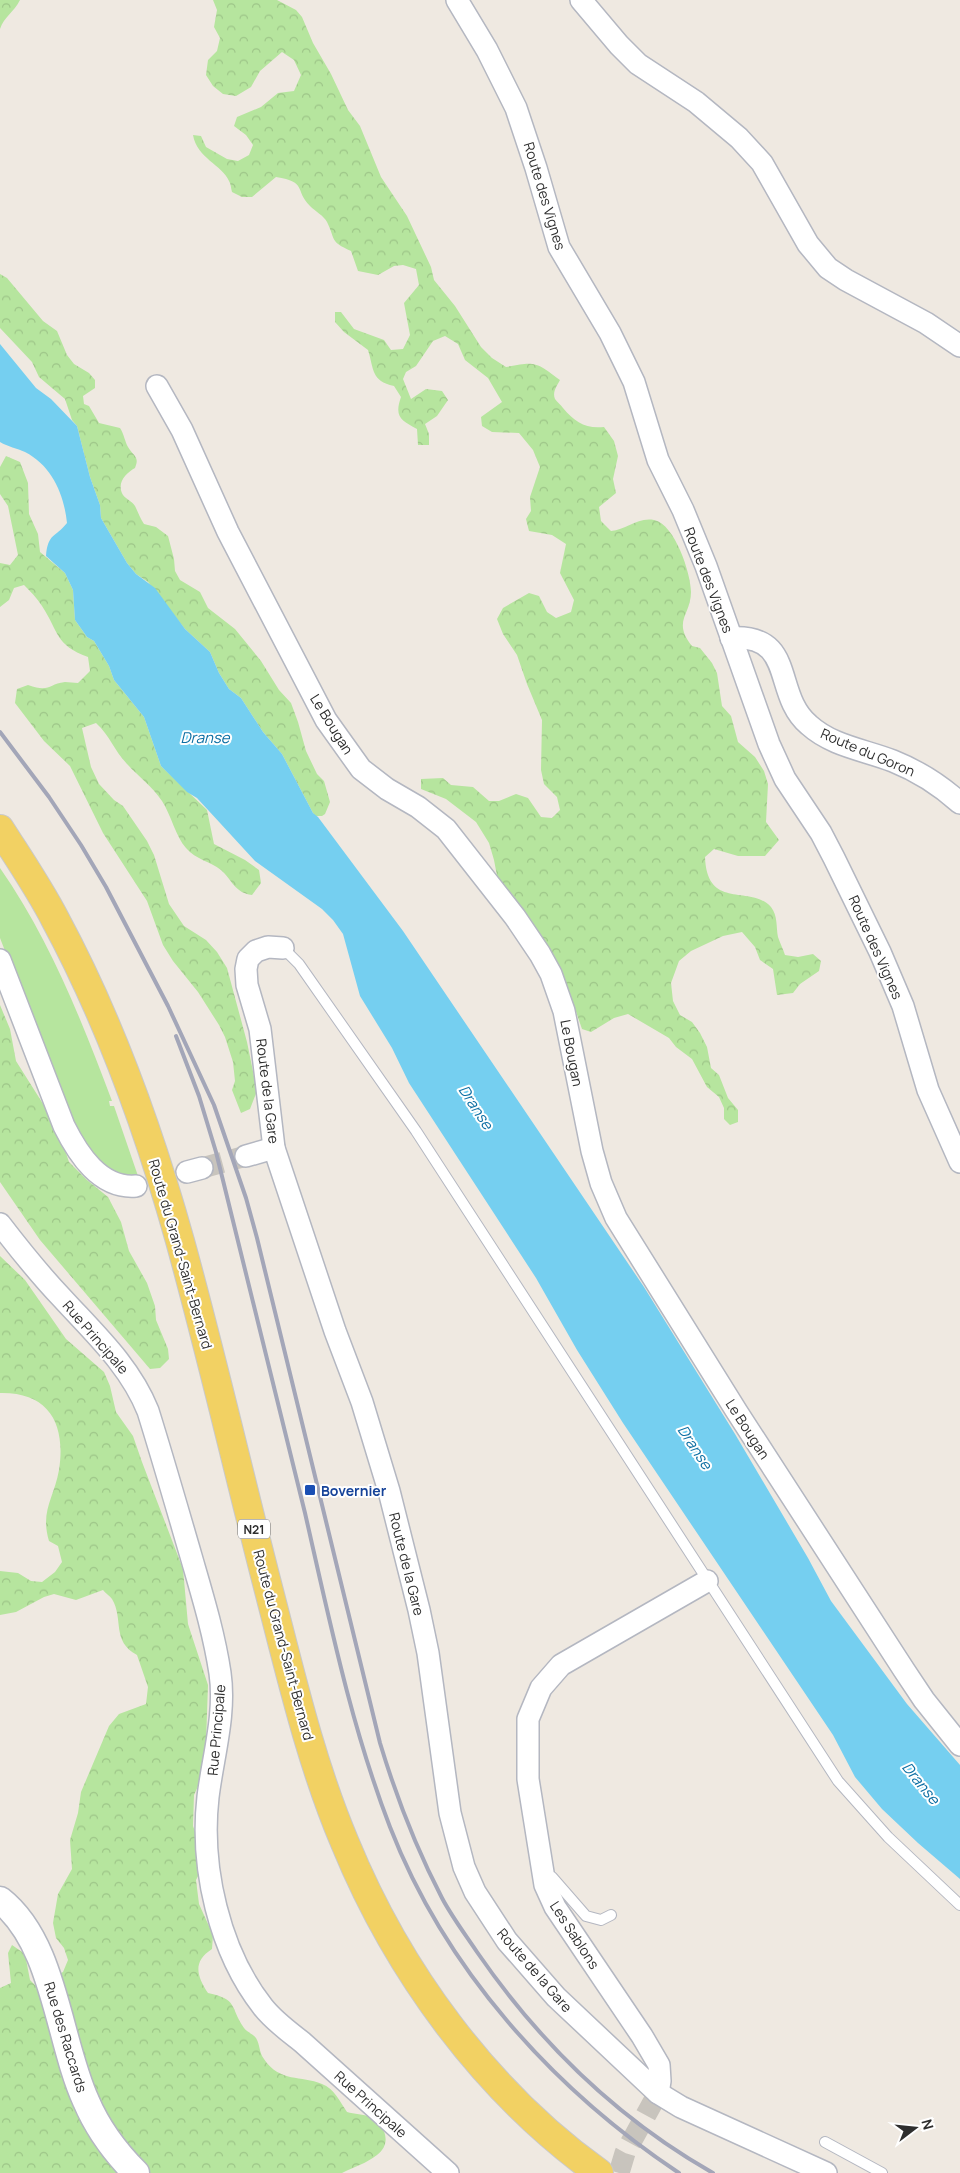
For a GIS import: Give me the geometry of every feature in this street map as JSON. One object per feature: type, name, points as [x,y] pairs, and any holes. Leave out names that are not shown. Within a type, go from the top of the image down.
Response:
[{"type":"main road","name":"Route du Grand-Saint-Bernard","points":[[0,829],[54,916],[78,963],[104,1019],[146,1131],[180,1240],[298,1701],[322,1780],[344,1842],[370,1896],[403,1957],[454,2032],[488,2072],[525,2110],[599,2173]]},
{"type":"street","name":"Route des Vignes","points":[[457,0],[487,50],[516,108],[534,160],[559,247],[610,333],[634,382],[658,460],[683,510],[706,566],[760,721],[780,770],[834,858],[885,964],[903,1006],[931,1097],[960,1162]]},
{"type":"street","points":[[581,0],[619,45],[638,64],[696,102],[724,125],[762,163],[781,193],[808,244],[828,268],[846,280],[926,323],[960,346]]},
{"type":"street","name":"Le Bougan","points":[[156,386],[182,430],[228,532],[326,720],[361,769],[387,789],[418,807],[446,829],[515,916],[540,954],[551,974],[564,1011],[592,1151],[601,1183],[616,1218],[716,1379],[904,1670],[924,1700],[960,1745]]},
{"type":"street","name":"Route du Goron","points":[[731,638],[750,637],[762,641],[774,652],[794,708],[809,726],[832,740],[910,768],[934,782],[960,803]]},
{"type":"street","name":"Route de la Gare","points":[[283,948],[268,948],[256,951],[248,959],[246,969],[247,985],[260,1029],[274,1148],[335,1331],[362,1402],[391,1500],[426,1644],[450,1813],[464,1868],[475,1892],[507,1940],[528,1966],[556,1998],[591,2032],[658,2092]]},
{"type":"street","points":[[0,960],[64,1126],[73,1144],[85,1162],[107,1180],[125,1187],[136,1186]]},
{"type":"street","points":[[246,1156],[274,1148]]},
{"type":"street","name":"Rue Principale","points":[[0,1224],[35,1268],[125,1368],[139,1390],[153,1429],[213,1636],[220,1675],[220,1713],[208,1796],[206,1849],[219,1917],[236,1965],[249,1988],[280,2025],[302,2042],[448,2173]]},
{"type":"street","name":"Les Sablons","points":[[658,2092],[660,2082],[659,2065],[642,2036],[555,1906],[545,1885],[528,1779],[528,1719],[541,1688],[560,1666],[707,1581]]},
{"type":"street","name":"Rue des Raccards","points":[[0,1900],[21,1921],[35,1945],[86,2101],[112,2145],[136,2173]]},
{"type":"street","points":[[658,2092],[681,2107],[826,2173]]},
{"type":"lane","points":[[283,948],[299,964],[416,1131],[838,1782],[888,1837],[960,1905]]},
{"type":"lane","points":[[543,1875],[552,1877],[586,1916],[601,1920],[611,1915]]},
{"type":"lane","points":[[826,2142],[882,2173]]},
{"type":"green space","points":[[0,0],[20,0],[0,29]]},
{"type":"green space","points":[[213,0],[277,0],[296,10],[302,17],[313,43],[331,74],[348,110],[360,126],[381,177],[407,216],[431,267],[434,280],[455,306],[481,347],[492,358],[506,367],[535,364],[552,374],[560,380],[554,391],[555,399],[567,413],[576,421],[586,426],[604,427],[614,441],[618,456],[613,479],[616,493],[599,507],[601,521],[611,531],[642,520],[654,520],[669,530],[675,540],[685,562],[691,592],[683,630],[692,646],[700,648],[712,663],[717,673],[722,706],[731,716],[738,742],[755,757],[764,771],[768,784],[766,822],[779,840],[765,856],[738,856],[714,849],[705,857],[708,874],[713,884],[721,890],[731,894],[762,900],[771,907],[776,918],[778,937],[785,955],[798,957],[813,954],[821,961],[819,971],[800,984],[793,993],[777,995],[773,969],[760,960],[755,947],[742,932],[723,936],[691,951],[679,961],[671,983],[673,1001],[680,1015],[692,1022],[700,1033],[707,1047],[711,1068],[719,1075],[728,1098],[738,1110],[738,1122],[730,1125],[724,1119],[724,1108],[719,1097],[707,1087],[692,1059],[676,1047],[669,1038],[628,1014],[614,1018],[591,1032],[582,1029],[572,1000],[545,943],[512,894],[498,881],[489,843],[476,822],[446,799],[421,789],[421,779],[443,778],[451,785],[473,787],[489,801],[499,801],[516,794],[528,798],[541,817],[552,818],[560,810],[557,797],[544,784],[541,770],[542,720],[517,655],[503,634],[497,619],[503,608],[529,593],[539,596],[547,612],[556,618],[571,612],[574,600],[560,573],[566,544],[552,535],[529,531],[526,519],[531,511],[530,497],[540,467],[533,450],[519,433],[492,432],[482,426],[481,417],[502,402],[488,378],[465,360],[458,344],[445,336],[433,341],[416,366],[406,372],[403,379],[411,399],[426,389],[442,391],[448,400],[437,416],[425,424],[429,434],[429,445],[418,445],[417,429],[400,417],[398,409],[401,397],[394,386],[381,381],[377,377],[368,350],[344,332],[335,322],[335,312],[341,312],[354,329],[384,340],[391,350],[403,349],[410,335],[404,303],[419,285],[416,269],[403,265],[394,266],[378,275],[358,271],[351,251],[334,240],[326,220],[305,200],[297,184],[293,181],[276,177],[252,197],[242,197],[232,192],[226,175],[199,150],[193,135],[201,136],[206,147],[227,159],[238,161],[249,155],[253,145],[246,135],[234,126],[237,117],[261,107],[278,93],[294,91],[301,75],[294,60],[282,52],[260,71],[251,87],[236,96],[223,94],[213,86],[206,75],[208,60],[217,51],[220,38],[214,27],[217,10]]},
{"type":"green space","points":[[0,274],[7,278],[43,321],[57,331],[67,355],[74,364],[89,373],[95,380],[95,388],[83,396],[84,404],[89,406],[99,423],[120,428],[127,445],[137,461],[135,468],[123,479],[121,491],[135,506],[144,524],[156,527],[168,536],[175,571],[180,580],[200,592],[208,608],[235,629],[261,661],[279,690],[291,703],[306,751],[317,774],[324,781],[330,802],[325,814],[322,816],[315,816],[282,754],[263,732],[241,698],[229,689],[219,673],[210,652],[185,629],[148,582],[136,574],[127,563],[101,518],[100,505],[90,477],[77,426],[72,420],[65,399],[39,377],[32,362],[0,328]]},
{"type":"green space","points":[[6,456],[20,462],[28,483],[29,514],[38,534],[40,552],[65,573],[73,590],[75,620],[87,637],[94,641],[109,666],[114,680],[144,717],[161,766],[207,810],[214,844],[245,860],[259,870],[261,883],[252,895],[246,894],[238,889],[221,870],[190,852],[179,838],[162,801],[150,786],[123,760],[101,728],[96,723],[82,728],[91,767],[99,784],[114,800],[123,806],[147,841],[154,855],[169,904],[184,926],[206,940],[217,952],[227,968],[247,1042],[257,1091],[250,1109],[241,1113],[232,1090],[235,1081],[233,1062],[219,1025],[198,992],[173,961],[163,945],[147,901],[103,833],[70,766],[44,741],[15,703],[17,689],[28,685],[45,688],[65,682],[78,683],[90,671],[88,657],[69,648],[63,642],[40,603],[24,585],[14,588],[9,600],[0,607],[0,563],[10,565],[18,555],[8,506],[0,494],[0,467]]},
{"type":"green space","points":[[0,868],[34,923],[63,981],[101,1071],[112,1101],[109,1101],[110,1106],[114,1106],[138,1176],[127,1177],[103,1167],[78,1139],[0,938]]},
{"type":"green space","points":[[0,1005],[10,1029],[16,1061],[57,1126],[69,1162],[108,1197],[121,1222],[129,1251],[147,1283],[155,1306],[156,1320],[168,1349],[169,1359],[160,1368],[150,1369],[40,1240],[0,1182]]},
{"type":"green space","points":[[0,1256],[25,1280],[66,1339],[104,1372],[110,1386],[116,1412],[133,1436],[183,1569],[188,1624],[208,1685],[205,1771],[194,1795],[193,1826],[199,1843],[199,1874],[196,1880],[199,1904],[213,1935],[212,1949],[201,1959],[199,1964],[198,1969],[201,1981],[208,1993],[229,2001],[244,2028],[256,2038],[262,2057],[270,2067],[284,2075],[314,2081],[326,2086],[347,2112],[368,2116],[376,2120],[380,2125],[386,2140],[382,2151],[369,2160],[342,2173],[0,2173],[0,1988],[11,1983],[8,1953],[12,1945],[25,1954],[30,1980],[36,1986],[63,1972],[68,1960],[64,1948],[56,1938],[53,1923],[58,1894],[72,1869],[70,1840],[78,1813],[81,1792],[109,1726],[119,1714],[146,1704],[148,1687],[137,1655],[129,1649],[121,1636],[112,1599],[103,1590],[76,1600],[54,1594],[44,1597],[16,1612],[0,1615],[0,1571],[18,1573],[31,1581],[42,1582],[55,1572],[62,1562],[58,1546],[49,1541],[46,1521],[57,1480],[61,1454],[57,1426],[51,1414],[31,1398],[17,1394],[0,1393]]},
{"type":"water","name":"Dranse","points":[[0,344],[36,388],[51,399],[77,426],[90,477],[100,505],[101,518],[127,563],[136,574],[155,588],[185,629],[210,652],[219,673],[229,689],[241,698],[263,732],[282,754],[313,813],[318,817],[403,931],[644,1287],[735,1434],[831,1601],[907,1704],[960,1765],[960,1879],[882,1809],[855,1777],[833,1735],[623,1423],[577,1350],[536,1278],[409,1083],[392,1048],[360,996],[343,934],[333,920],[322,909],[255,861],[197,798],[187,792],[161,766],[144,717],[114,680],[109,666],[94,641],[87,637],[75,620],[73,590],[65,573],[46,556],[50,539],[67,523],[60,491],[43,465],[25,452],[0,442]]},
{"type":"tunnel","points":[[202,1168],[246,1156]]},
{"type":"tunnel","points":[[619,2173],[625,2153],[658,2093]]},
{"type":"railway","points":[[0,732],[49,797],[106,887],[168,1006],[214,1105],[246,1198],[257,1238],[380,1743],[407,1822],[442,1898],[501,1985],[554,2047],[613,2103],[678,2152],[713,2173]]},
{"type":"railway","points":[[176,1036],[199,1096],[216,1152],[352,1711],[376,1789],[390,1827],[413,1879],[441,1929],[472,1977],[508,2022],[547,2064],[588,2103],[633,2140],[679,2173]]},
{"type":"place","name":"Bovernier","points":[[310,1490]]}]
